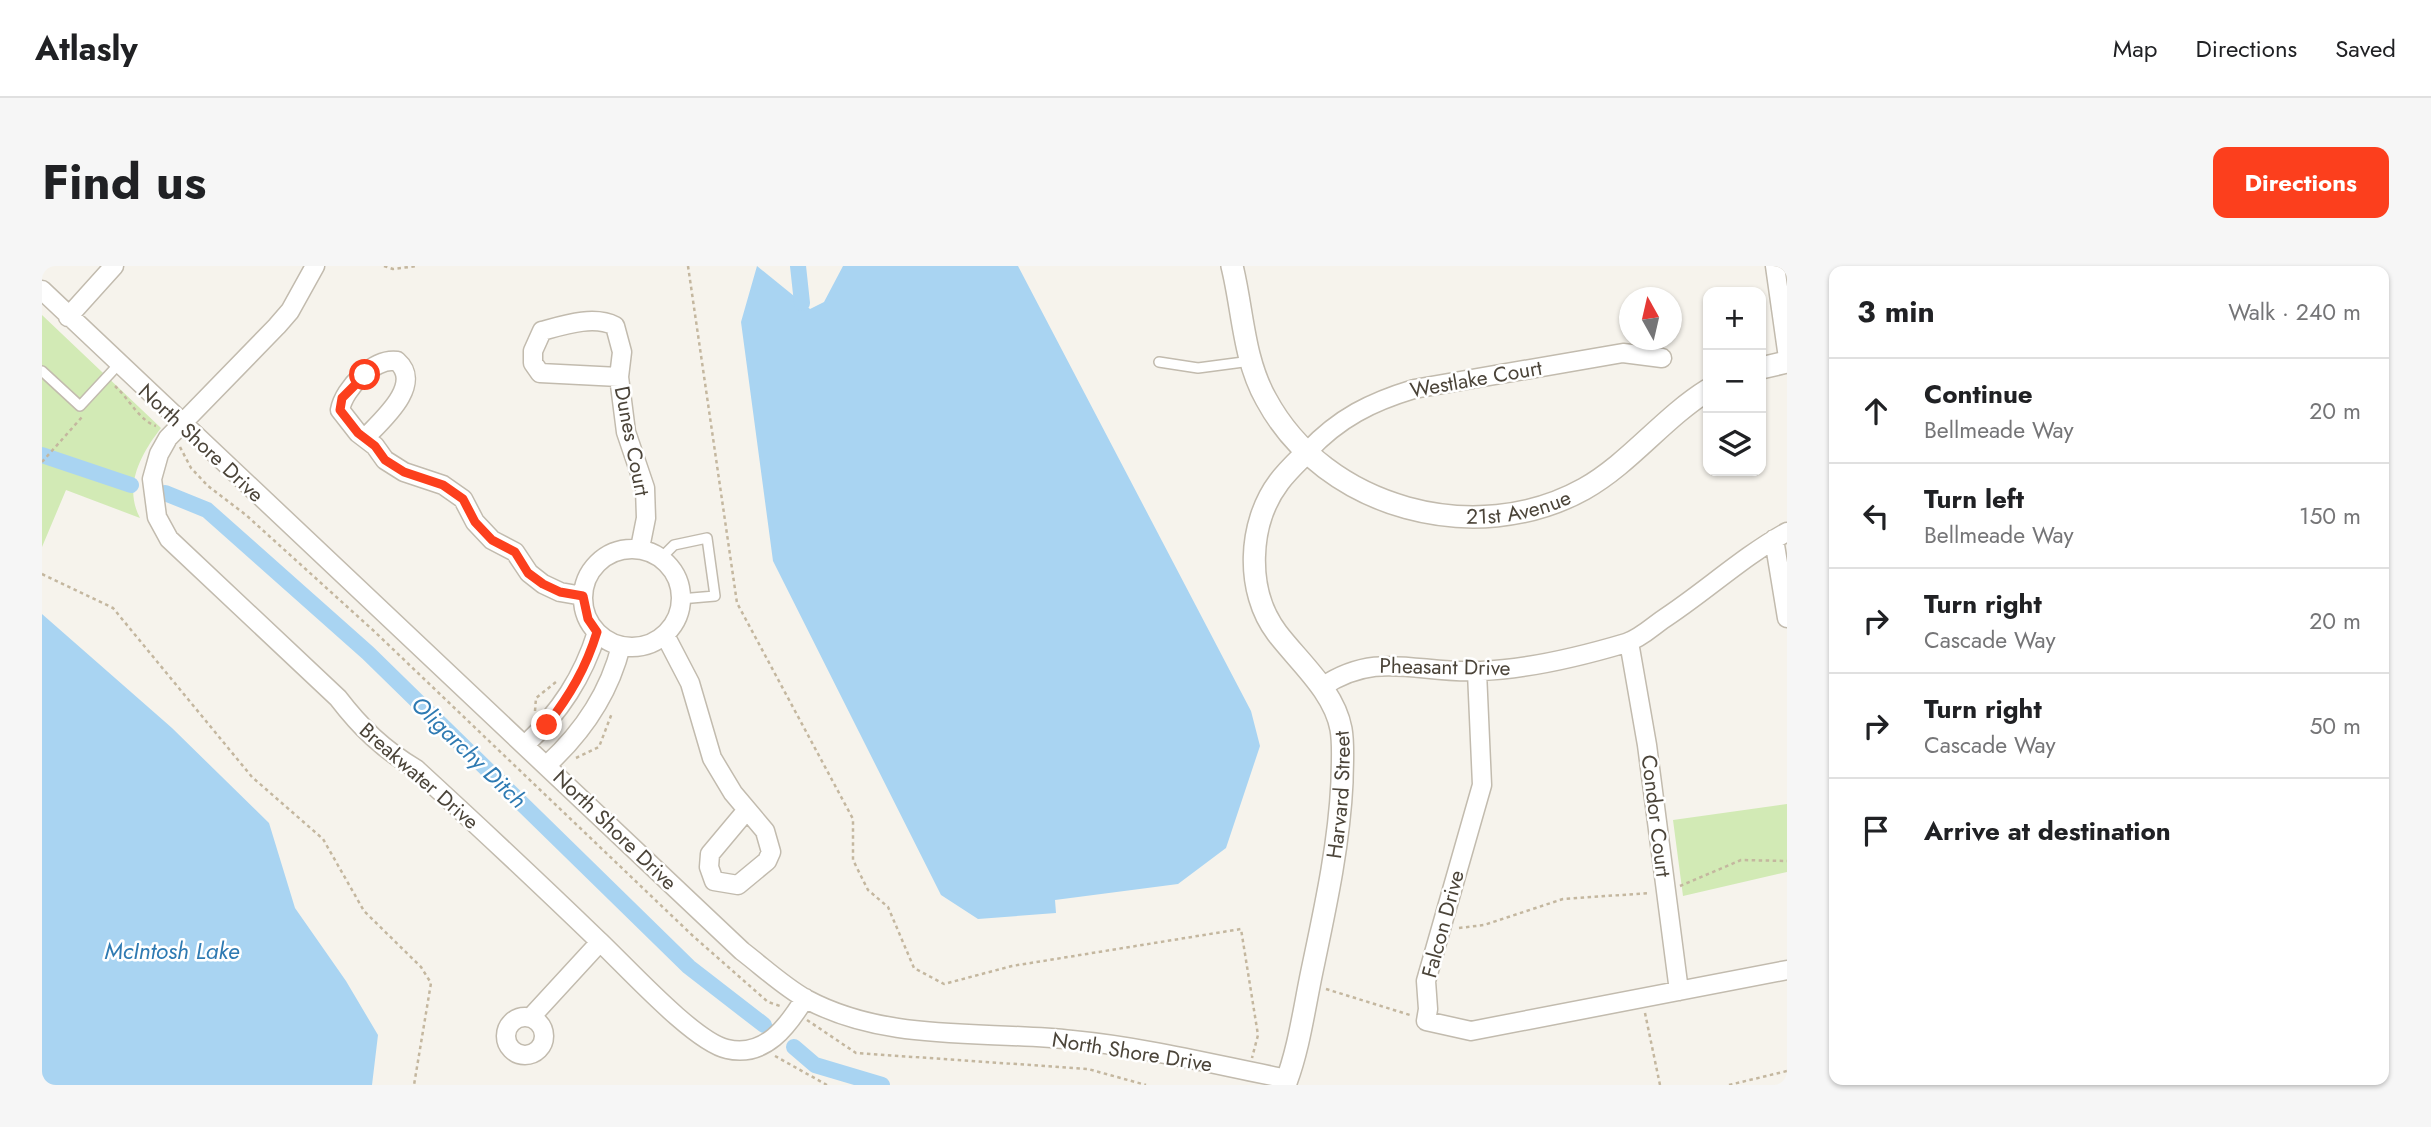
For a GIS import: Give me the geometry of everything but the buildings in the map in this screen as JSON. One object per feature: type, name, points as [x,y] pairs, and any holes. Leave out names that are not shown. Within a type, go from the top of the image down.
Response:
[{"type":"street","points":[[68,317],[114,266]]},
{"type":"street","name":"Breakwater Drive","points":[[314,266],[289,311],[277,326],[168,438],[159,454],[152,479],[157,517],[169,540],[338,698],[359,726],[385,750],[416,769],[710,1042],[727,1049],[750,1050],[779,1034],[803,1011]]},
{"type":"street","points":[[1232,266],[1251,361],[1265,398],[1284,428],[1308,451]]},
{"type":"street","points":[[1775,266],[1787,351]]},
{"type":"street","name":"North Shore Drive","points":[[42,290],[118,365],[547,765],[803,1011],[839,1014],[901,1030],[1070,1040],[1124,1046],[1249,1071],[1286,1082]]},
{"type":"street","name":"Dunes Court","points":[[619,376],[540,373],[533,363],[535,343],[542,331],[572,323],[608,322],[615,326],[620,335],[619,376],[626,432],[645,488],[646,518],[640,548]]},
{"type":"street","name":"Westlake Court","points":[[1308,451],[1347,415],[1382,398],[1415,389],[1623,354],[1662,358]]},
{"type":"street","points":[[1766,367],[1787,362]]},
{"type":"street","name":"21st Avenue","points":[[1308,451],[1360,489],[1395,505],[1472,519],[1511,516],[1549,505],[1585,488],[1703,393]]},
{"type":"street","points":[[365,438],[385,460],[404,472],[443,485],[463,499],[475,522],[492,540],[515,552],[528,573],[543,584],[560,592],[583,596]]},
{"type":"street","name":"Harvard Street","points":[[1286,1082],[1310,984],[1340,820],[1341,728],[1322,687],[1275,630],[1259,594],[1254,563],[1257,531],[1263,510],[1278,483],[1308,451]]},
{"type":"street","points":[[1781,535],[1787,618]]},
{"type":"street","name":"Pheasant Drive","points":[[1322,687],[1338,676],[1363,667],[1389,664],[1477,672],[1521,668],[1629,642],[1717,582],[1750,553],[1781,535]]},
{"type":"street","points":[[640,548],[661,558],[679,582],[680,599],[675,618],[665,635],[646,645],[621,646],[604,640],[588,619],[583,596],[592,566],[615,551],[640,548]]},
{"type":"street","points":[[525,745],[547,725],[572,693],[586,666],[597,632]]},
{"type":"street","points":[[665,635],[690,683],[712,758],[746,811]]},
{"type":"street","name":"Condor Court","points":[[1629,642],[1647,745],[1679,991]]},
{"type":"street","points":[[547,765],[569,744],[594,712],[608,685],[621,646]]},
{"type":"street","name":"Falcon Drive","points":[[1426,1021],[1429,1009],[1426,981],[1482,785],[1477,672]]},
{"type":"street","points":[[531,1017],[600,942]]},
{"type":"street","points":[[1426,1021],[1471,1031],[1787,970]]},
{"type":"lane","points":[[1160,362],[1198,368],[1251,361]]},
{"type":"lane","points":[[42,371],[80,407],[118,365]]},
{"type":"lane","points":[[661,558],[674,545],[707,538],[715,596],[680,599]]},
{"type":"path","points":[[384,266],[393,270],[417,266]]},
{"type":"path","points":[[688,266],[737,603],[853,819],[853,860],[868,890],[888,907],[914,968],[944,985],[1012,966],[1241,929],[1258,1035],[1249,1071]]},
{"type":"path","points":[[113,383],[132,402],[146,423],[157,427],[181,448],[191,468],[208,486],[246,515],[375,632],[693,936],[768,1002],[803,1011],[856,1053],[1088,1069],[1146,1085]]},
{"type":"path","points":[[42,462],[53,449]]},
{"type":"path","points":[[42,574],[113,608],[252,777],[323,839],[364,911],[421,967],[432,983],[414,1085]]},
{"type":"path","points":[[1439,930],[1484,925],[1563,899],[1665,892],[1741,860],[1787,860]]},
{"type":"path","points":[[1310,984],[1426,1021]]},
{"type":"path","points":[[1642,998],[1660,1085]]},
{"type":"path","points":[[782,1049],[773,1056],[827,1085]]},
{"type":"path","points":[[1729,1085],[1787,1071]]},
{"type":"green space","points":[[42,315],[161,428],[141,459],[134,482],[135,506],[140,518],[66,490],[42,547]]},
{"type":"green space","points":[[1787,804],[1787,872],[1683,896],[1673,820]]},
{"type":"water","points":[[757,266],[810,309],[824,302],[843,266],[1018,266],[1251,711],[1260,746],[1226,848],[1178,884],[1055,900],[1056,913],[978,919],[941,895],[773,561],[741,322]]},
{"type":"water","name":"McIntosh Lake","points":[[42,614],[172,728],[269,823],[295,908],[346,981],[378,1035],[372,1085],[42,1085]]},
{"type":"waterway","points":[[798,266],[802,303]]},
{"type":"waterway","name":"Oligarchy Ditch","points":[[42,455],[131,485]]},
{"type":"waterway","name":"Oligarchy Ditch","points":[[165,493],[207,510],[368,653],[689,967],[764,1025]]},
{"type":"waterway","name":"Oligarchy Ditch","points":[[794,1047],[815,1065],[882,1085]]},
{"type":"route","points":[[365,375],[342,398],[340,410],[358,433],[375,446],[385,460],[404,472],[443,485],[463,499],[475,522],[492,540],[515,552],[528,573],[543,584],[560,592],[583,596],[588,619],[597,632],[586,666],[572,693],[547,725]]}]
